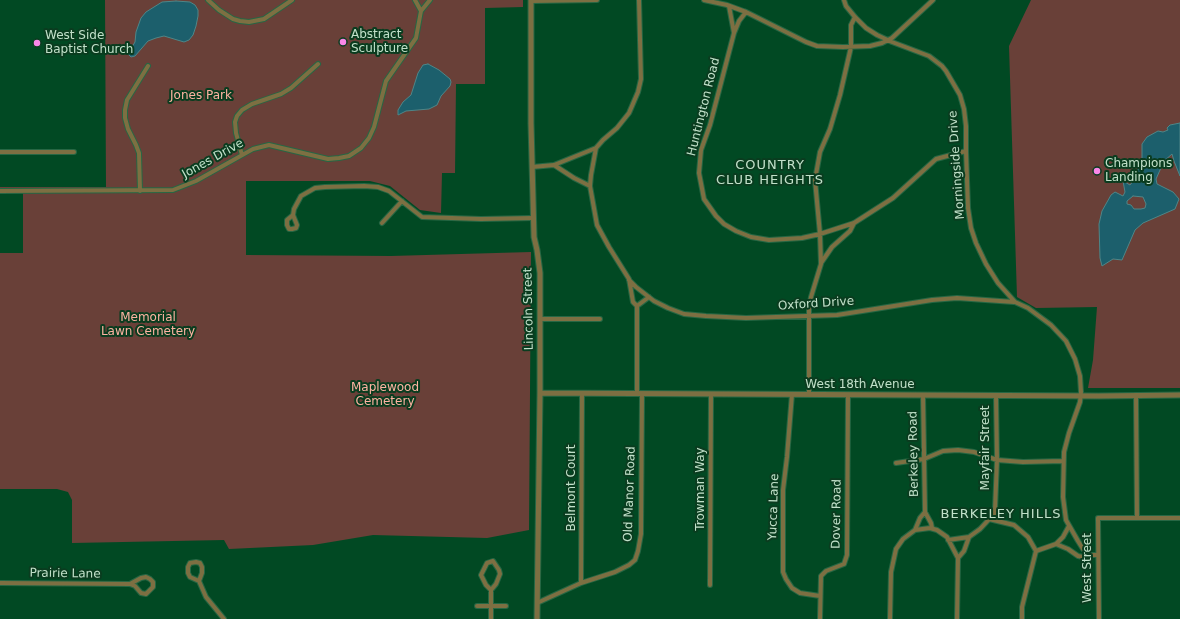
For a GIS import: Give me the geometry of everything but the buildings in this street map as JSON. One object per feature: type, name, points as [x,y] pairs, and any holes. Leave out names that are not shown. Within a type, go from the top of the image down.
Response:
[{"type":"street","points":[[208,0],[219,10],[233,19],[249,22],[264,19],[292,0]]},
{"type":"street","points":[[415,0],[421,11]]},
{"type":"street","name":"Jones Drive","points":[[0,191],[173,190],[196,181],[242,154],[253,149],[269,145],[328,158],[349,156],[360,148],[369,138],[374,127],[386,81],[416,38],[421,11],[430,0]]},
{"type":"street","points":[[531,1],[597,0]]},
{"type":"street","points":[[532,166],[554,165],[596,148],[617,128],[628,113],[638,92],[641,79],[639,0]]},
{"type":"street","points":[[704,0],[746,12],[817,46],[851,47],[870,46],[892,38],[934,0]]},
{"type":"street","name":"Morningside Drive","points":[[844,0],[846,6],[866,28],[888,40],[929,56],[946,71],[960,95],[964,109],[966,126],[968,208],[971,228],[976,243],[986,264],[998,283],[1015,302],[1028,308],[1051,325],[1066,341],[1075,359],[1080,376],[1080,396],[1063,461],[1063,497],[1066,520],[1083,549],[1090,555]]},
{"type":"street","name":"Lincoln Street","points":[[531,1],[533,218],[534,237],[540,273],[537,619]]},
{"type":"street","name":"Huntington Road","points":[[729,6],[734,33],[710,125],[701,150],[699,173],[704,199],[716,216],[724,224],[751,238],[769,240],[802,238],[820,234],[854,223],[893,198],[936,159],[966,151]]},
{"type":"street","points":[[734,33],[739,21],[746,12]]},
{"type":"street","points":[[821,264],[815,180],[818,161],[840,96],[851,47],[850,30],[855,17]]},
{"type":"street","points":[[242,154],[236,133],[235,122],[237,116],[242,110],[252,104],[281,94],[291,88],[318,64]]},
{"type":"street","points":[[140,191],[139,153],[128,129],[125,118],[125,110],[127,100],[148,66]]},
{"type":"street","points":[[596,148],[590,175],[590,186],[597,225],[629,279]]},
{"type":"street","points":[[0,152],[74,152]]},
{"type":"street","points":[[554,165],[590,186]]},
{"type":"street","points":[[292,215],[301,196],[315,188],[378,187],[389,190],[422,217],[533,218]]},
{"type":"street","points":[[382,223],[402,201]]},
{"type":"street","points":[[809,394],[808,316],[811,297],[821,264],[832,246],[850,231],[854,223]]},
{"type":"street","name":"Oxford Drive","points":[[629,279],[636,287],[668,308],[684,314],[706,316],[746,318],[837,315],[932,300],[969,298],[1015,302]]},
{"type":"street","name":"Old Manor Road","points":[[537,603],[581,583],[615,572],[629,565],[635,560],[638,551],[641,534],[640,393],[637,306],[633,302],[629,279]]},
{"type":"street","points":[[637,306],[649,296]]},
{"type":"street","points":[[540,319],[600,319]]},
{"type":"street","name":"West 18th Avenue","points":[[540,393],[1080,396],[1180,395]]},
{"type":"street","name":"Belmont Court","points":[[581,583],[582,393]]},
{"type":"street","name":"Trowman Way","points":[[710,585],[711,394]]},
{"type":"street","name":"Yucca Lane","points":[[792,394],[783,490],[783,572],[792,588],[800,593],[820,596]]},
{"type":"street","name":"Dover Road","points":[[820,619],[821,576],[826,571],[844,564],[847,556],[848,395]]},
{"type":"street","name":"Berkeley Road","points":[[923,395],[925,512],[932,528]]},
{"type":"street","name":"Mayfair Street","points":[[958,558],[964,551],[969,538],[994,514],[995,510],[997,460],[996,395]]},
{"type":"street","points":[[1136,395],[1137,518],[1180,518]]},
{"type":"street","points":[[896,463],[924,459],[943,451],[958,450],[974,452],[997,460],[1023,462],[1063,461]]},
{"type":"street","name":"Berkeley Road","points":[[915,530],[920,518],[925,512]]},
{"type":"street","name":"West Street","points":[[1098,619],[1098,518],[1137,518]]},
{"type":"street","points":[[989,519],[1014,525],[1028,537],[1036,551],[1022,607],[1022,619]]},
{"type":"street","points":[[1036,551],[1056,544],[1064,537],[1070,526]]},
{"type":"street","points":[[890,619],[891,572],[896,549],[903,539],[915,530],[932,528],[937,530],[948,540],[958,558],[957,619]]},
{"type":"street","points":[[948,540],[969,538]]},
{"type":"street","points":[[1056,544],[1078,556],[1083,557],[1098,555]]},
{"type":"street","points":[[491,590],[486,585],[481,575],[487,563],[493,561],[500,574],[496,584],[491,590],[491,619]]},
{"type":"street","points":[[199,582],[202,567],[200,563],[190,563],[188,567],[190,577],[199,582],[206,597],[224,619]]},
{"type":"street","name":"Prairie Lane","points":[[0,583],[130,584],[135,586],[141,593],[146,594],[153,587],[153,582],[146,577],[130,584]]},
{"type":"street","points":[[477,606],[506,606]]},
{"type":"green space","points":[[105,0],[523,0],[523,7],[485,8],[485,84],[456,84],[455,173],[442,173],[441,213],[420,210],[390,186],[370,181],[246,181],[246,255],[391,256],[531,252],[529,530],[487,538],[373,535],[313,545],[229,549],[224,540],[72,543],[72,500],[68,492],[57,489],[0,489],[0,253],[23,253],[23,193],[0,193],[0,187],[106,187]]},
{"type":"green space","name":"Champions Landing","points":[[1031,0],[1180,0],[1180,388],[1088,388],[1093,360],[1097,307],[1036,308],[1017,297],[1009,46]]},
{"type":"water","points":[[162,2],[190,2],[195,5],[198,10],[196,26],[193,35],[189,40],[184,42],[164,36],[156,38],[148,41],[135,56],[131,57],[128,54],[135,42],[136,32],[141,18],[146,12]]},
{"type":"water","points":[[428,64],[439,70],[450,79],[450,86],[441,96],[437,105],[429,109],[406,111],[398,115],[398,110],[403,102],[411,95],[418,73],[423,65]]},
{"type":"water","points":[[1180,123],[1180,176],[1172,154],[1164,161],[1156,179],[1157,184],[1173,192],[1179,199],[1175,209],[1143,223],[1135,230],[1122,260],[1113,259],[1102,266],[1100,258],[1099,224],[1102,211],[1111,195],[1115,192],[1123,196],[1125,192],[1123,181],[1130,185],[1134,180],[1142,158],[1142,144],[1147,137],[1158,131],[1163,132],[1168,130],[1167,128],[1170,125]],"holes":[[[1133,196],[1143,197],[1146,204],[1145,208],[1134,209],[1131,205],[1127,204],[1127,201]]]},
{"type":"place","name":"Abstract Sculpture","points":[[343,42]]},
{"type":"place","name":"West Side Baptist Church","points":[[37,43]]},
{"type":"place","name":"Champions Landing","points":[[1097,171]]},
{"type":"district","name":"COUNTRY CLUB HEIGHTS","points":[[770,174]]},
{"type":"district","name":"BERKELEY HILLS","points":[[1001,515]]},
{"type":"park label","name":"Jones Park","points":[[201,96]]},
{"type":"park label","name":"Memorial Lawn Cemetery","points":[[148,325]]},
{"type":"park label","name":"Maplewood Cemetery","points":[[385,395]]}]
